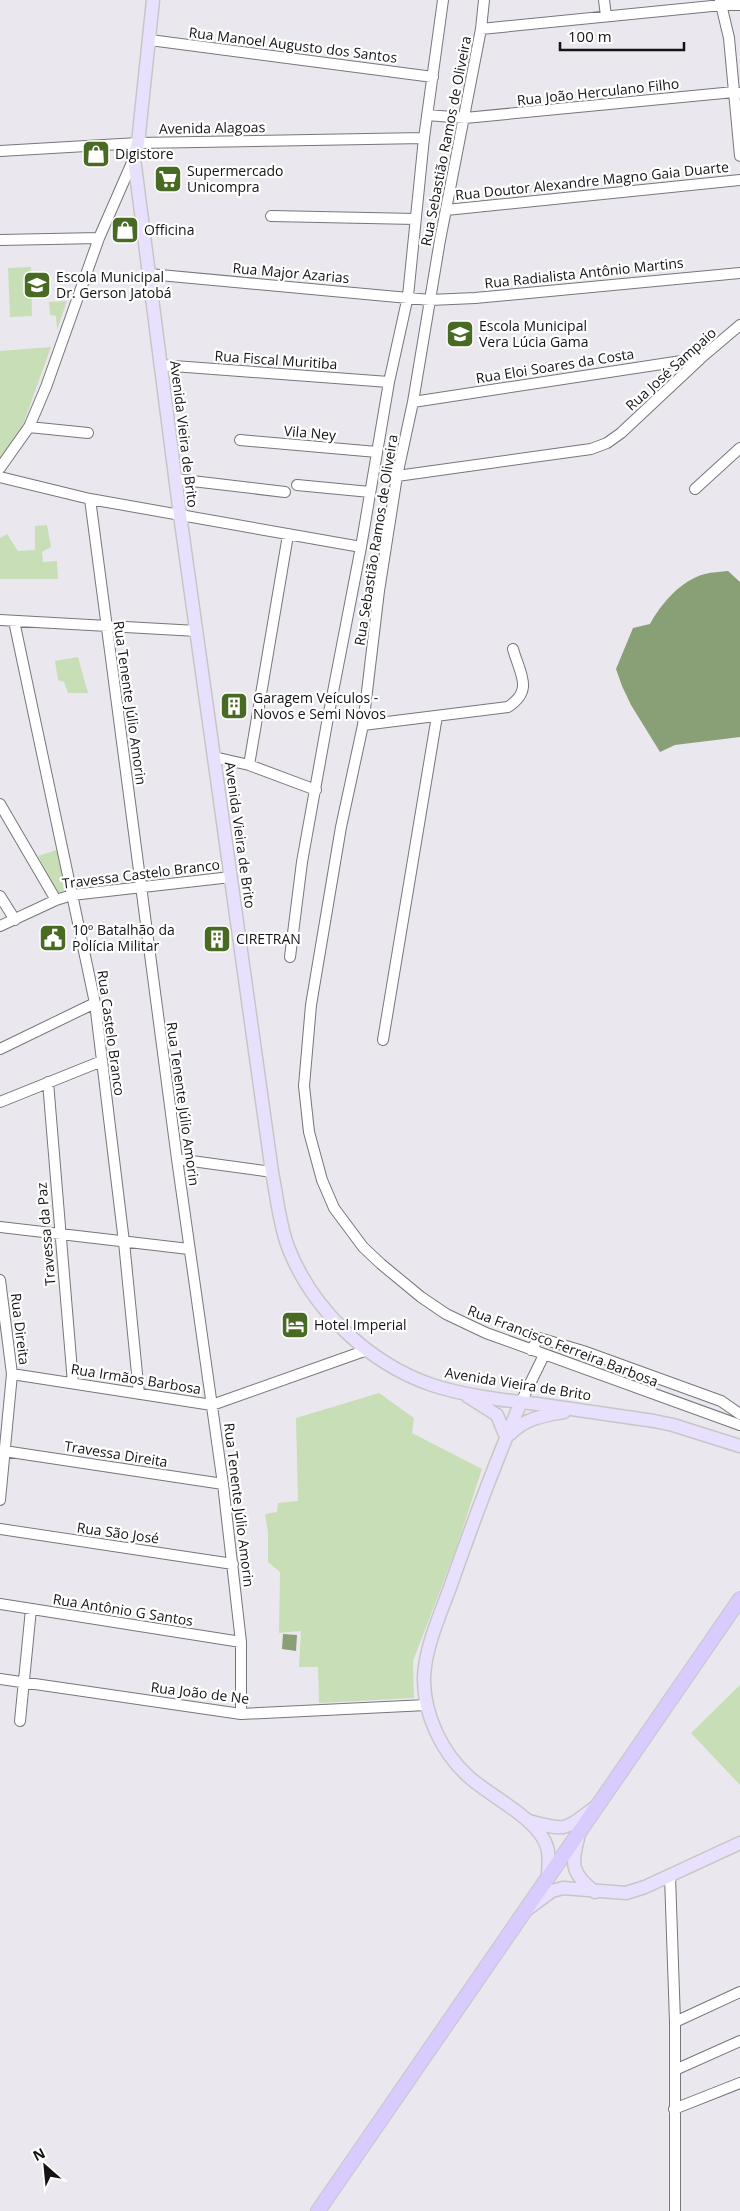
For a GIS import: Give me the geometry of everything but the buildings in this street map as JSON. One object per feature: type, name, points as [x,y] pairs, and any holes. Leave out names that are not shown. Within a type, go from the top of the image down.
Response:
[{"type":"highway","points":[[318,2211],[740,1599]]},
{"type":"main road","name":"Avenida Vieira de Brito","points":[[153,0],[138,143],[134,158],[180,516],[272,1172],[284,1232],[301,1274],[315,1297],[332,1318],[367,1350],[400,1370],[430,1384],[463,1393],[673,1425],[740,1446]]},
{"type":"main road","points":[[463,1393],[497,1415],[506,1437]]},
{"type":"main road","points":[[521,1402],[471,1527],[431,1640],[424,1678],[427,1705],[434,1727],[448,1754],[468,1777],[527,1820],[540,1833],[548,1847],[548,1877]]},
{"type":"main road","points":[[506,1437],[525,1421],[534,1417],[578,1410]]},
{"type":"main road","points":[[527,1820],[557,1828],[566,1828],[598,1804]]},
{"type":"main road","points":[[580,1832],[573,1859],[574,1868],[578,1877],[595,1892]]},
{"type":"main road","points":[[523,1913],[552,1891],[563,1888],[626,1893],[645,1887],[740,1843]]},
{"type":"street","name":"Rua Sebastião Ramos de Oliveira","points":[[290,957],[302,862],[390,382],[408,296],[424,138],[443,0]]},
{"type":"street","name":"Rua Sebastião Ramos de Oliveira","points":[[304,1086],[306,1049],[314,986],[341,827],[363,725],[379,591],[397,476],[413,402],[446,210],[465,118],[481,29],[484,0]]},
{"type":"street","points":[[604,0],[606,16]]},
{"type":"street","points":[[481,29],[721,2],[740,5]]},
{"type":"street","points":[[721,2],[729,38],[737,93],[740,156]]},
{"type":"street","name":"Rua Manoel Augusto dos Santos","points":[[150,40],[433,77]]},
{"type":"street","name":"Rua João Herculano Filho","points":[[427,115],[465,118],[737,93]]},
{"type":"street","name":"Avenida Alagoas","points":[[0,150],[138,143],[424,138]]},
{"type":"street","points":[[0,468],[29,427],[46,386],[99,238],[134,158]]},
{"type":"street","name":"Rua Doutor Alexandre Magno Gaia Duarte","points":[[446,210],[740,180]]},
{"type":"street","points":[[271,216],[416,219]]},
{"type":"street","points":[[0,240],[99,238]]},
{"type":"street","name":"Rua Radialista Antônio Martins","points":[[430,300],[475,298],[740,273]]},
{"type":"street","name":"Rua Major Azarias","points":[[149,274],[408,296],[430,300]]},
{"type":"street","name":"Rua José Sampaio","points":[[397,476],[591,449],[607,443],[621,434],[701,358],[740,325]]},
{"type":"street","name":"Rua Eloi Soares da Costa","points":[[413,402],[701,358]]},
{"type":"street","name":"Rua Fiscal Muritiba","points":[[160,365],[390,382]]},
{"type":"street","points":[[29,427],[88,432]]},
{"type":"street","name":"Vila Ney","points":[[240,440],[378,452]]},
{"type":"street","points":[[695,488],[740,448]]},
{"type":"street","points":[[0,476],[90,499],[361,547]]},
{"type":"street","points":[[175,479],[285,492]]},
{"type":"street","points":[[297,485],[370,492]]},
{"type":"street","name":"Rua Tenente Júlio Amorin","points":[[90,499],[176,1160],[233,1564],[241,1642],[240,1714]]},
{"type":"street","points":[[249,765],[288,535]]},
{"type":"street","points":[[0,620],[197,632]]},
{"type":"street","name":"Rua Castelo Branco","points":[[14,621],[95,1003],[124,1242],[139,1394]]},
{"type":"street","points":[[363,725],[508,707],[520,700],[524,686],[513,649]]},
{"type":"street","points":[[383,1040],[437,716]]},
{"type":"street","points":[[214,757],[249,765],[316,790]]},
{"type":"street","points":[[0,804],[56,900]]},
{"type":"street","name":"Travessa Castelo Branco","points":[[0,926],[56,900],[72,895],[231,877]]},
{"type":"street","points":[[0,896],[15,920]]},
{"type":"street","points":[[0,1049],[95,1003]]},
{"type":"street","points":[[0,1102],[102,1061]]},
{"type":"street","name":"Travessa da Paz","points":[[48,1082],[73,1383]]},
{"type":"street","name":"Rua Francisco Ferreira Barbosa","points":[[304,1086],[309,1132],[322,1180],[334,1208],[363,1247],[387,1270],[446,1314],[486,1333],[740,1425]]},
{"type":"street","points":[[176,1160],[272,1172]]},
{"type":"street","points":[[0,1227],[189,1249]]},
{"type":"street","name":"Rua Direita","points":[[0,1280],[12,1374],[1,1471],[0,1500]]},
{"type":"street","points":[[532,1350],[539,1338],[583,1351],[721,1401],[740,1414]]},
{"type":"street","name":"Rua Irmãos Barbosa","points":[[12,1374],[212,1405],[367,1350]]},
{"type":"street","points":[[521,1402],[544,1355]]},
{"type":"street","name":"Travessa Direita","points":[[4,1451],[223,1484]]},
{"type":"street","name":"Rua São José","points":[[0,1529],[233,1564]]},
{"type":"street","name":"Rua Antônio G Santos","points":[[0,1604],[241,1642]]},
{"type":"street","points":[[20,1720],[31,1609]]},
{"type":"street","name":"Rua João de Ne","points":[[0,1679],[240,1714],[427,1705]]},
{"type":"street","points":[[670,1876],[675,2022],[675,2211]]},
{"type":"street","points":[[675,2022],[740,1992]]},
{"type":"street","points":[[675,2070],[740,2041]]},
{"type":"street","points":[[674,2109],[740,2083]]},
{"type":"shaded area","points":[[31,267],[32,316],[10,317],[8,268]]},
{"type":"shaded area","points":[[67,301],[57,330],[56,316],[50,315],[49,302]]},
{"type":"shaded area","points":[[51,347],[20,433],[0,459],[0,351]]},
{"type":"shaded area","points":[[47,525],[51,547],[42,552],[43,562],[57,561],[58,579],[0,579],[0,538],[7,534],[18,551],[35,550],[35,526]]},
{"type":"shaded area","points":[[728,571],[740,582],[740,737],[675,745],[660,752],[631,705],[616,669],[633,628],[650,624],[666,601],[680,587],[696,577],[714,572]]},
{"type":"shaded area","points":[[78,657],[88,693],[68,693],[64,682],[58,680],[55,661]]},
{"type":"shaded area","points":[[59,849],[67,889],[58,893],[38,856]]},
{"type":"shaded area","points":[[379,1393],[414,1418],[412,1433],[482,1469],[456,1549],[413,1661],[414,1698],[319,1703],[318,1667],[299,1667],[301,1631],[279,1633],[280,1572],[268,1562],[268,1533],[265,1514],[277,1512],[278,1503],[298,1501],[296,1418]]},
{"type":"shaded area","points":[[283,1634],[297,1635],[296,1651],[282,1649]]},
{"type":"shaded area","points":[[740,1685],[740,1785],[691,1733]]},
{"type":"place","name":"Digistore","points":[[96,154]]},
{"type":"place","name":"Supermercado Unicompra","points":[[168,179]]},
{"type":"place","name":"Officina","points":[[125,230]]},
{"type":"place","name":"Escola Municipal Dr. Gerson Jatobá","points":[[37,285]]},
{"type":"place","name":"Escola Municipal Vera Lúcia Gama","points":[[460,334]]},
{"type":"place","name":"Garagem Veículos - Novos e Semi Novos","points":[[234,706]]},
{"type":"place","name":"10º Batalhão da Polícia Militar","points":[[53,938]]},
{"type":"place","name":"CIRETRAN","points":[[217,939]]},
{"type":"place","name":"Hotel Imperial","points":[[295,1325]]}]
